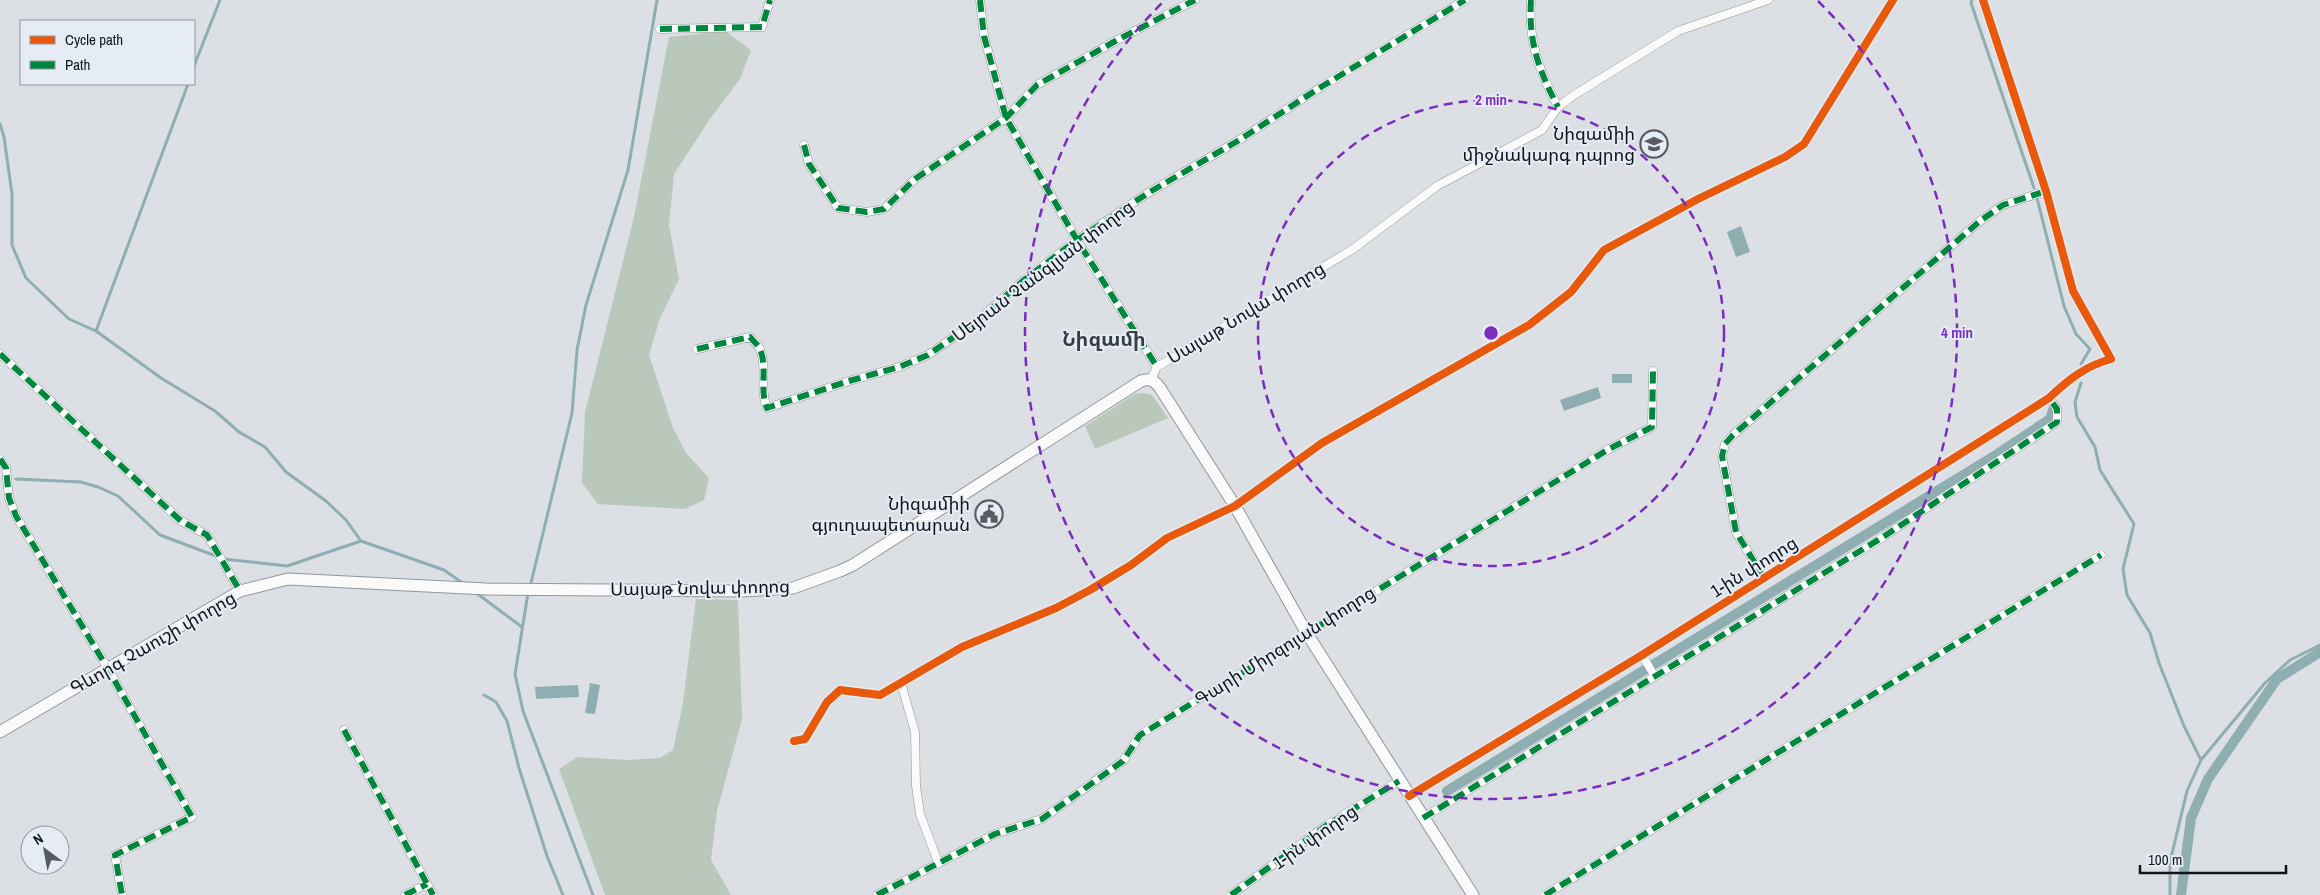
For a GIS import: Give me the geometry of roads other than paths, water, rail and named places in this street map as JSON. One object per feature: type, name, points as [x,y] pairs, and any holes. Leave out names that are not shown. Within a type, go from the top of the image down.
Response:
[{"type":"main road","points":[[1153,380],[1234,506],[1306,632],[1473,895]]},
{"type":"main road","name":"Սայաթ Նովա փողոց","points":[[486,589],[742,591],[793,588],[853,565],[1141,381],[1153,380]]},
{"type":"main road","name":"Գևորգ Չաուշի փողոց","points":[[0,732],[240,591],[288,579],[486,589]]},
{"type":"street","points":[[660,29],[762,27],[770,0]]},
{"type":"street","points":[[980,0],[984,36],[1006,118],[1077,240],[1157,367]]},
{"type":"street","points":[[804,145],[809,164],[838,208],[867,212],[884,209],[915,179],[1006,118],[1038,85],[1119,39],[1194,0]]},
{"type":"street","name":"Սեյրան Չանգլյան փողոց","points":[[697,349],[750,337],[760,349],[764,379],[763,400],[767,408],[849,380],[899,367],[928,355],[977,321],[1024,280],[1077,240],[1148,193],[1236,142],[1321,87],[1465,0]]},
{"type":"street","points":[[1531,0],[1530,24],[1536,54],[1544,79],[1558,107]]},
{"type":"street","name":"Սայաթ Նովա փողոց","points":[[1153,380],[1157,367],[1354,249],[1437,186],[1542,130],[1558,107],[1574,94],[1678,31],[1768,0]]},
{"type":"street","points":[[794,741],[805,739],[827,702],[840,690],[880,695],[962,648],[1056,608],[1090,590],[1130,565],[1167,538],[1234,506],[1322,443],[1529,325],[1570,292],[1604,250],[1698,199],[1785,157],[1804,144],[1893,0]]},
{"type":"street","points":[[1764,578],[1736,532],[1722,456],[1725,444],[1733,435],[1980,221],[2004,205],[2046,191],[1983,0]]},
{"type":"street","name":"1-ին փողոց","points":[[1409,796],[1642,655],[1764,578],[2048,398],[2073,376],[2096,363],[2111,359],[2073,291],[2046,191]]},
{"type":"street","points":[[0,354],[181,520],[207,535],[240,591]]},
{"type":"street","name":"Գարի Միրզոյան փողոց","points":[[877,895],[995,834],[1042,819],[1123,761],[1140,735],[1306,632],[1609,449],[1652,427],[1653,371]]},
{"type":"street","points":[[1423,818],[1654,675],[1883,537],[2058,422],[2057,409],[2048,398]]},
{"type":"street","points":[[0,459],[6,468],[9,498],[16,516],[108,669],[192,817],[115,855],[122,895]]},
{"type":"street","points":[[1545,895],[2101,556]]},
{"type":"street","points":[[1642,655],[1654,675]]},
{"type":"street","points":[[901,683],[915,732],[916,786],[920,814],[938,862]]},
{"type":"street","points":[[344,730],[433,895]]},
{"type":"street","name":"1-ին փողոց","points":[[1231,895],[1327,825],[1399,781]]},
{"type":"street","points":[[405,895],[427,884]]},
{"type":"water","points":[[1741,226],[1750,252],[1736,257],[1727,232]]},
{"type":"water","points":[[1612,374],[1632,374],[1632,383],[1612,383]]},
{"type":"water","points":[[1598,387],[1601,398],[1564,411],[1560,400]]},
{"type":"water","points":[[590,683],[600,685],[595,714],[585,713]]},
{"type":"water","points":[[578,685],[579,697],[536,699],[535,687]]},
{"type":"waterway","points":[[195,63],[220,0]]},
{"type":"waterway","points":[[530,587],[572,413],[577,350],[586,305],[628,170],[657,0]]},
{"type":"waterway","points":[[1972,0],[1971,3],[2034,188]]},
{"type":"waterway","points":[[96,331],[188,85]]},
{"type":"waterway","points":[[0,124],[4,137],[12,194],[12,245],[26,278],[69,319],[96,331],[161,378],[215,411],[239,432],[265,447],[286,472],[326,501],[346,520],[361,541]]},
{"type":"waterway","points":[[2037,198],[2064,306],[2076,334],[2090,349],[2081,364]]},
{"type":"waterway","points":[[2081,383],[2075,402],[2077,417],[2095,447],[2100,470],[2134,524],[2123,569],[2127,595],[2150,633],[2159,663],[2184,726],[2201,760]]},
{"type":"waterway","points":[[1447,791],[1996,455],[2050,419],[2053,410]]},
{"type":"waterway","points":[[16,479],[81,482],[98,487],[118,496],[160,535],[224,559],[287,566],[361,541],[444,570],[464,584]]},
{"type":"waterway","points":[[475,592],[522,627]]},
{"type":"waterway","points":[[528,593],[515,674],[523,711],[593,895]]},
{"type":"waterway","points":[[2170,895],[2170,862],[2187,791],[2201,760],[2265,683],[2290,660],[2320,645]]},
{"type":"waterway","points":[[2181,895],[2191,818],[2208,779],[2277,679],[2320,652]]},
{"type":"waterway","points":[[484,695],[496,702],[507,721],[519,768],[547,856],[563,895]]},
{"type":"place","name":"Նիզամիի միջնակարգ դպրոց","points":[[1654,144]]},
{"type":"place","name":"Նիզամիի գյուղապետարան","points":[[989,514]]},
{"type":"district","name":"Նիզամի","points":[[1104,339]]}]
